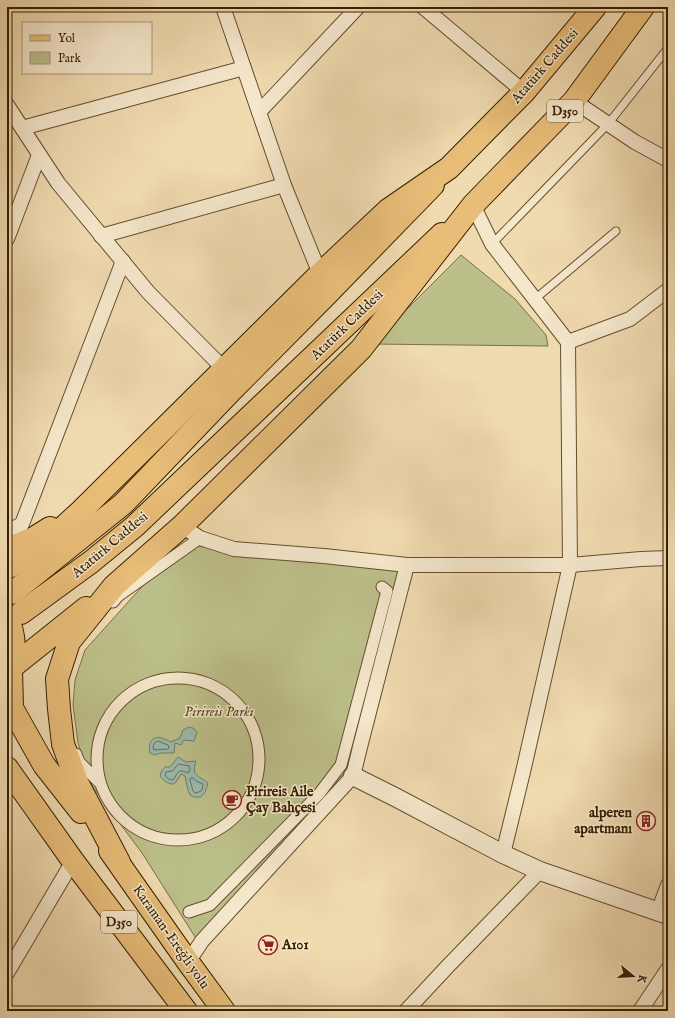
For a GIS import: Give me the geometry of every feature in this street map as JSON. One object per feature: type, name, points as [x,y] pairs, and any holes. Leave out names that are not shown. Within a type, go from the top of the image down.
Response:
[{"type":"main road","name":"Atatürk Caddesi","points":[[12,593],[123,504],[232,390],[333,289],[524,92],[595,7]]},
{"type":"main road","name":"Atatürk Caddesi","points":[[14,615],[91,562],[135,526],[473,205],[574,101],[643,7]]},
{"type":"main road","points":[[7,568],[33,555],[88,504],[320,274],[388,210],[449,168]]},
{"type":"main road","points":[[9,671],[56,631],[114,586],[182,526],[361,349],[473,205]]},
{"type":"main road","points":[[7,549],[34,538],[88,504]]},
{"type":"main road","points":[[114,586],[69,642],[58,679],[59,709],[63,744],[77,782],[119,862]]},
{"type":"main road","points":[[14,615],[11,625],[14,647],[9,671],[12,708],[44,766],[119,862]]},
{"type":"main road","name":"D350","points":[[7,768],[73,861],[186,1011]]},
{"type":"main road","points":[[7,792],[52,831]]},
{"type":"main road","name":"Karaman-Ereğli yolu","points":[[119,862],[188,962],[224,1011]]},
{"type":"street","points":[[223,7],[284,185],[320,274]]},
{"type":"street","points":[[260,112],[358,7]]},
{"type":"street","points":[[424,7],[524,92]]},
{"type":"street","points":[[22,128],[244,68]]},
{"type":"street","points":[[574,101],[635,142],[668,160]]},
{"type":"street","points":[[7,104],[58,183],[148,292],[224,369]]},
{"type":"street","points":[[7,239],[39,155]]},
{"type":"street","points":[[102,236],[284,185]]},
{"type":"street","points":[[473,205],[492,244],[568,342],[570,565],[524,772],[503,854]]},
{"type":"street","points":[[7,532],[22,524],[122,261]]},
{"type":"street","points":[[568,342],[630,319],[668,290]]},
{"type":"street","points":[[182,526],[200,538],[234,549],[324,556],[407,565],[570,565],[668,558]]},
{"type":"street","points":[[99,782],[96,755],[102,728],[116,705],[137,688],[163,678],[190,678],[216,686],[238,703],[252,725],[259,751],[257,778],[247,802],[229,822],[206,836],[180,841],[153,837],[129,825],[111,806],[99,782],[79,762],[68,732],[64,696],[71,661],[80,640],[118,596],[200,538]]},
{"type":"street","points":[[188,962],[202,941],[353,776],[407,565]]},
{"type":"street","points":[[189,912],[210,905],[319,794],[341,765],[387,591],[382,587]]},
{"type":"street","points":[[353,776],[396,797],[503,854],[540,871],[663,914],[668,886]]},
{"type":"street","points":[[7,973],[73,861]]},
{"type":"street","points":[[406,1011],[540,871]]},
{"type":"street","points":[[640,1011],[668,969]]},
{"type":"lane","points":[[492,244],[608,124],[668,48]]},
{"type":"lane","points":[[534,299],[616,231]]},
{"type":"green space","points":[[461,255],[515,299],[546,335],[548,346],[372,344]]},
{"type":"green space","name":"Pirireis Parkı","points":[[180,545],[407,565],[353,776],[197,940],[142,853],[92,786],[78,743],[73,705],[75,680],[85,650]]},
{"type":"water","points":[[189,727],[193,728],[197,732],[194,741],[184,740],[181,745],[175,743],[174,753],[160,753],[155,755],[150,753],[149,747],[153,739],[158,737],[171,742],[180,738],[183,730]]},
{"type":"water","points":[[178,757],[186,762],[196,761],[194,770],[196,775],[208,783],[205,792],[201,797],[194,797],[190,795],[185,776],[181,774],[174,784],[166,782],[160,776],[162,770],[165,767],[170,767]]},
{"type":"place","name":"Pirireis Aile Çay Bahçesi","points":[[232,800]]},
{"type":"place","name":"alperen apartmanı","points":[[646,821]]},
{"type":"place","name":"A101","points":[[268,945]]}]
